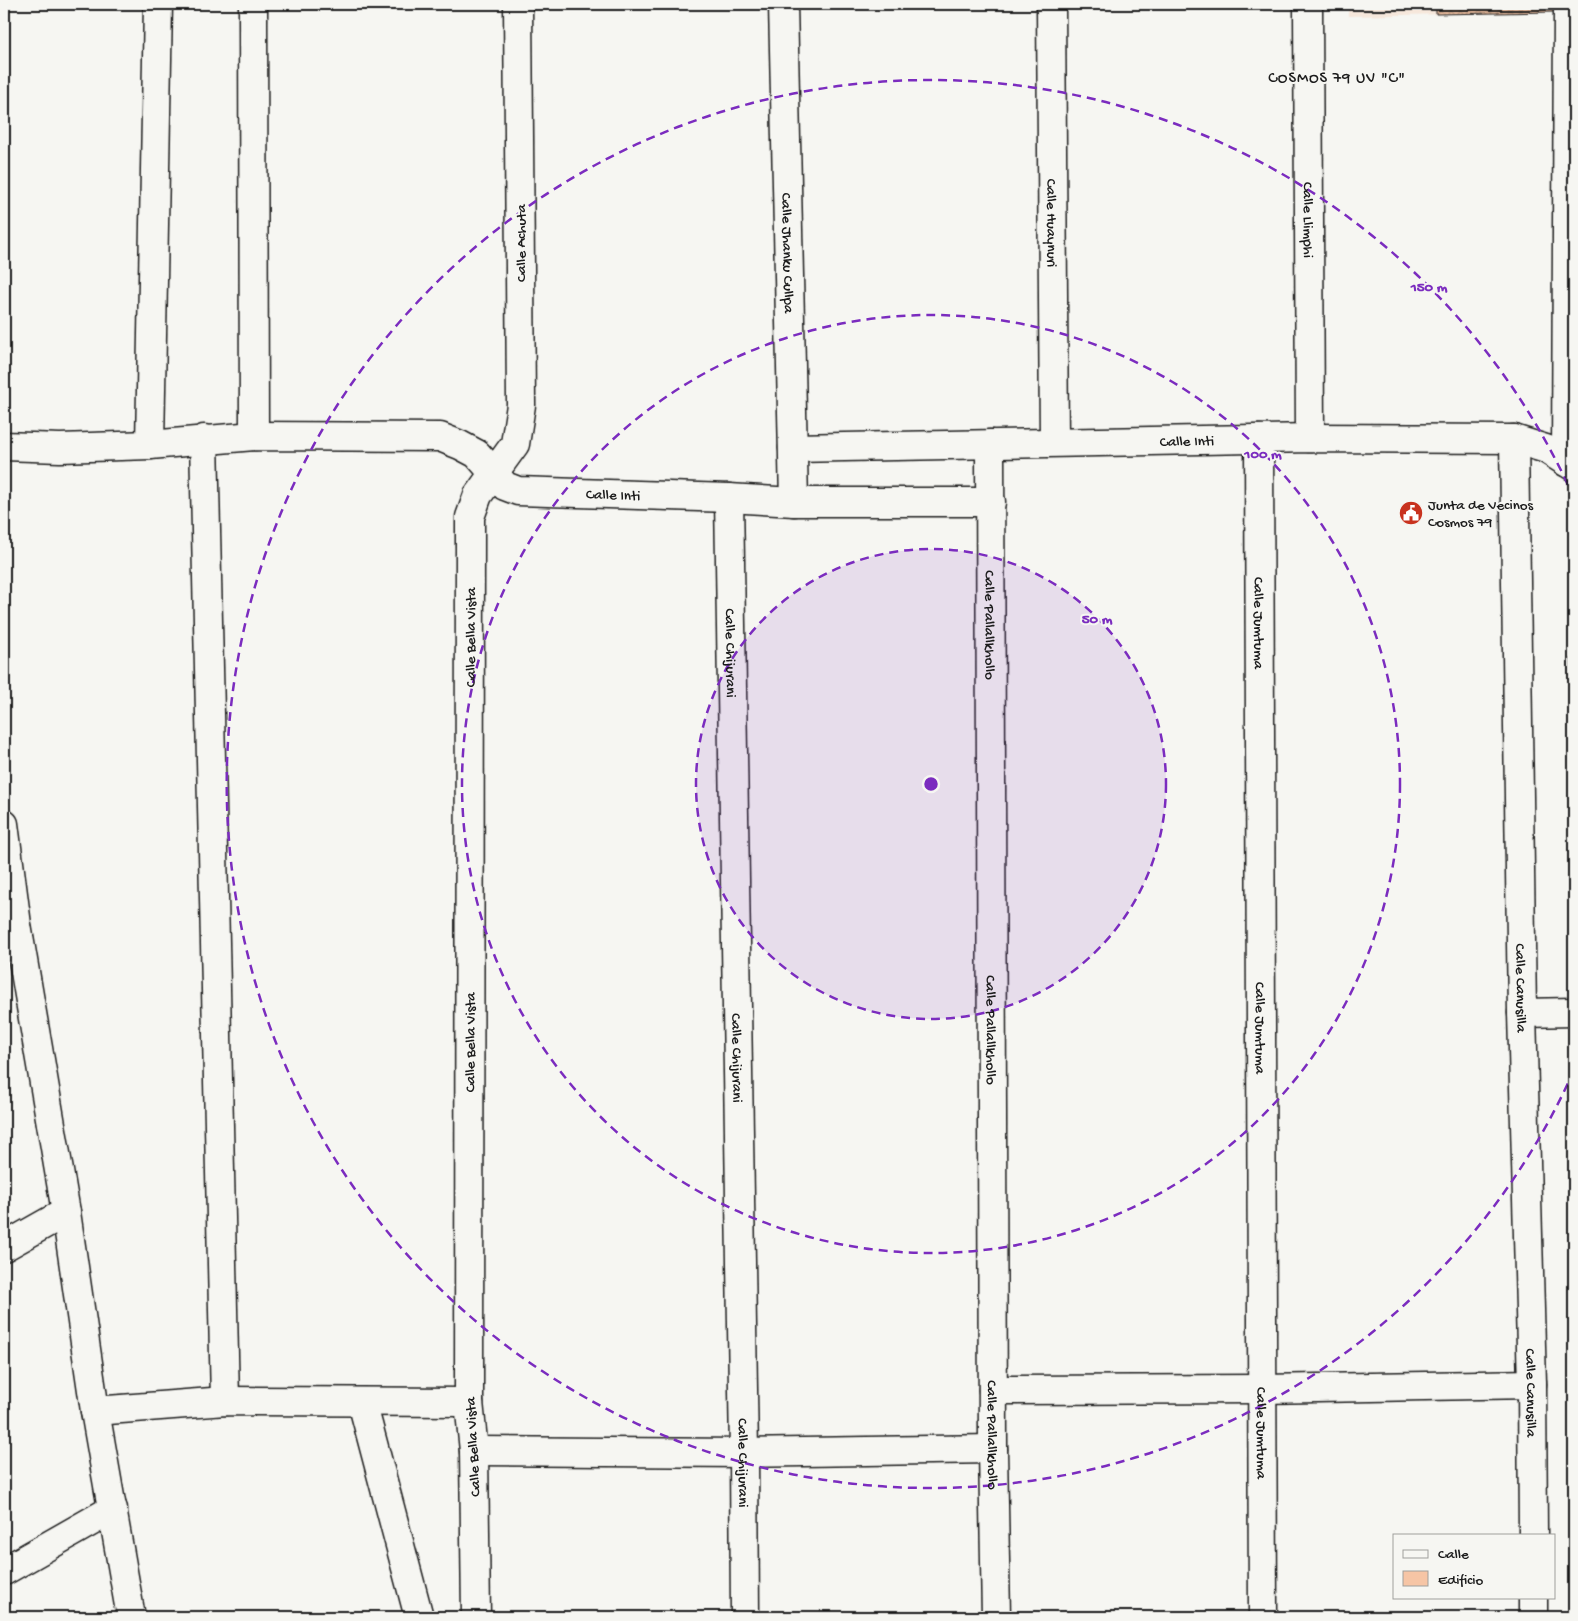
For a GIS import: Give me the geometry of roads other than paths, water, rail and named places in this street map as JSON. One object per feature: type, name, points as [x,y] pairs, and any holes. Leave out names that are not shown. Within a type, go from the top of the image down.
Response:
[{"type":"street","points":[[150,445],[158,4]]},
{"type":"street","points":[[253,4],[254,436]]},
{"type":"street","name":"Calle Achuta","points":[[494,474],[515,444],[521,405],[518,4]]},
{"type":"street","name":"Calle Jhanku Cullpa","points":[[783,4],[794,502]]},
{"type":"street","name":"Calle Huaynuri","points":[[1051,4],[1054,442]]},
{"type":"street","name":"Calle Llimphi","points":[[1308,4],[1310,438]]},
{"type":"street","points":[[1568,4],[1570,465]]},
{"type":"street","name":"Calle Inti","points":[[4,446],[60,448],[150,445],[254,436],[440,437],[477,454],[505,486],[518,491],[794,502],[991,502]]},
{"type":"street","name":"Calle Inti","points":[[793,448],[1310,438],[1514,439],[1546,449],[1570,465]]},
{"type":"street","points":[[204,439],[225,1402]]},
{"type":"street","name":"Calle Jumtuma","points":[[1259,439],[1263,1617]]},
{"type":"street","name":"Calle Canusilla","points":[[1514,439],[1522,1013],[1532,1384],[1532,1534]]},
{"type":"street","name":"Calle Pallallkhollo","points":[[990,444],[993,1449],[996,1617]]},
{"type":"street","name":"Calle Bella Vista","points":[[476,1617],[474,1451],[469,1402],[470,517],[478,496],[494,474]]},
{"type":"street","name":"Calle Chijurani","points":[[729,498],[745,1617]]},
{"type":"street","points":[[4,824],[10,929],[66,1212],[95,1411],[131,1617]]},
{"type":"street","points":[[1522,1013],[1574,1012]]},
{"type":"street","points":[[4,1247],[66,1212]]},
{"type":"street","points":[[993,1390],[1262,1389],[1532,1384]]},
{"type":"street","points":[[95,1411],[225,1402],[469,1402]]},
{"type":"street","points":[[362,1402],[418,1617]]},
{"type":"street","points":[[474,1451],[744,1453],[993,1449]]},
{"type":"street","points":[[4,1571],[113,1510]]},
{"type":"street","points":[[1533,1598],[1533,1617]]},
{"type":"place","name":"Junta de Vecinos Cosmos 79","points":[[1411,513]]},
{"type":"district","name":"COSMOS 79 UV \"C\"","points":[[1337,76]]}]
